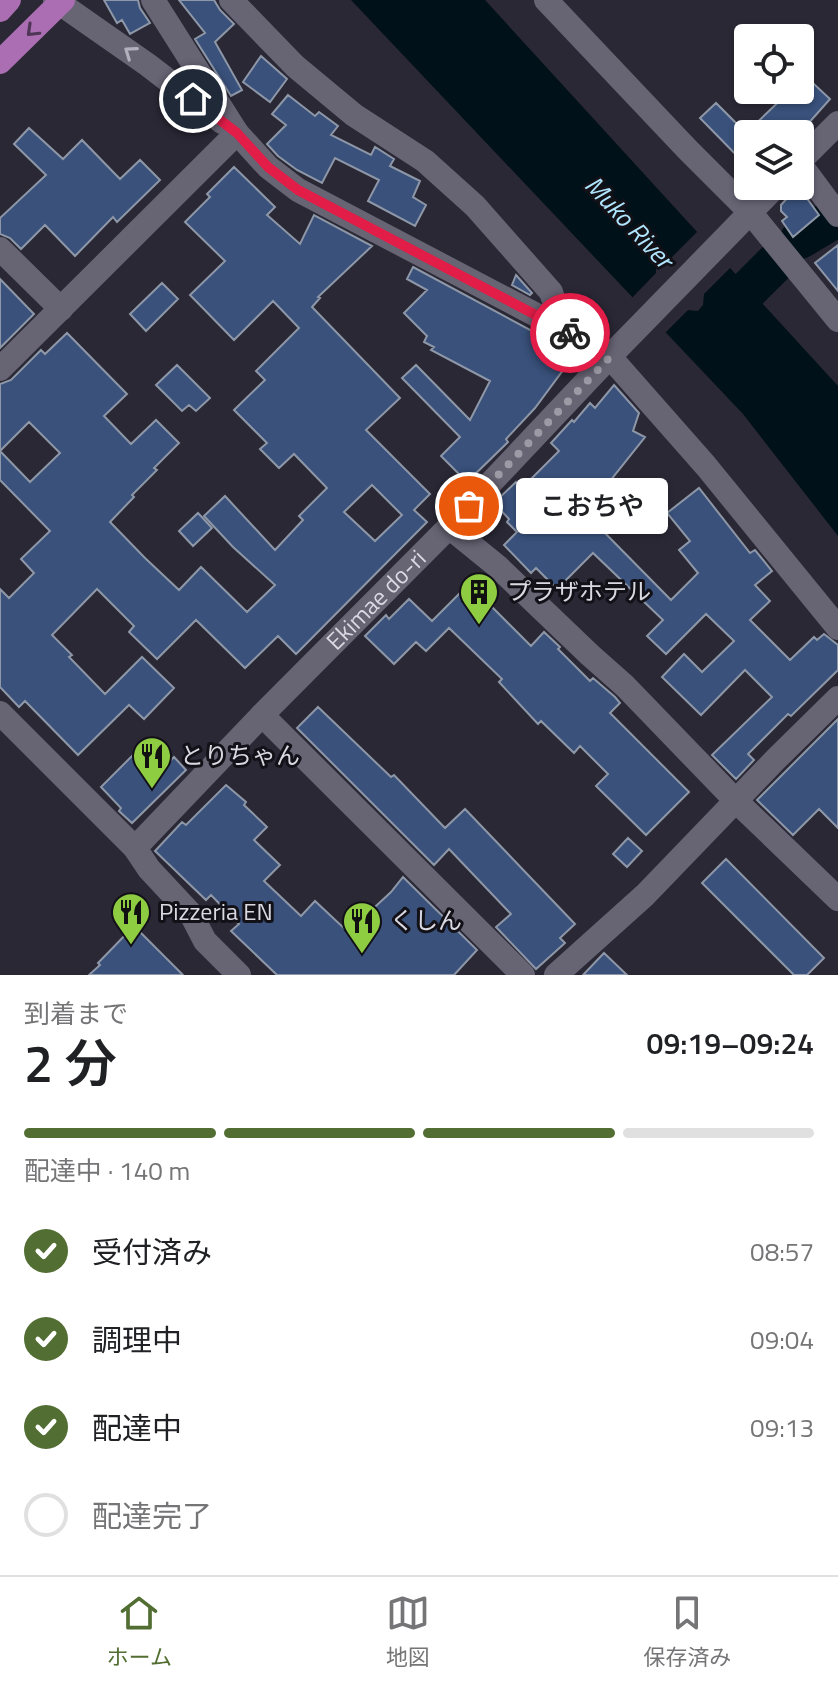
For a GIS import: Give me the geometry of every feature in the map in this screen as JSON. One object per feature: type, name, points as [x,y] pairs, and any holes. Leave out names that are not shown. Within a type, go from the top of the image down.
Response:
[{"type":"main road","points":[[0,10],[9,0]]},
{"type":"main road","points":[[0,62],[59,1]]},
{"type":"street","points":[[153,0],[237,133],[268,167],[298,190],[613,353],[838,628]]},
{"type":"street","points":[[231,0],[307,76],[354,115],[425,161],[475,206],[551,292],[563,329]]},
{"type":"street","points":[[546,0],[687,149],[838,320]]},
{"type":"street","points":[[59,1],[237,133]]},
{"type":"street","points":[[814,148],[838,123]]},
{"type":"street","points":[[0,369],[237,133]]},
{"type":"street","points":[[814,182],[836,213]]},
{"type":"street","name":"Ekimae do-ri","points":[[135,848],[449,527],[762,200]]},
{"type":"street","points":[[0,249],[61,309]]},
{"type":"street","points":[[449,527],[497,566],[625,686],[737,802],[838,899]]},
{"type":"street","points":[[556,975],[645,895],[838,698]]},
{"type":"street","points":[[0,713],[135,848],[149,869],[191,914],[205,941],[239,975]]},
{"type":"street","points":[[262,715],[523,975]]},
{"type":"water","name":"Muko River","points":[[351,0],[485,0],[838,386],[838,536],[743,414]]},
{"type":"pier","points":[[700,229],[733,265],[704,294],[703,305],[698,311],[688,310],[663,335],[630,300],[656,273],[656,265],[662,259],[670,259]]},
{"type":"building","points":[[104,0],[138,0],[150,23],[130,34],[122,20],[117,23]]},
{"type":"building","points":[[179,0],[214,0],[234,24],[215,42],[242,90],[231,96],[195,39],[205,33]]},
{"type":"building","points":[[261,56],[287,79],[270,102],[243,82]]},
{"type":"building","points":[[814,84],[830,99],[811,120],[760,120],[776,104],[814,104]]},
{"type":"building","points":[[288,95],[315,116],[319,112],[338,126],[331,135],[371,155],[375,147],[394,159],[390,166],[420,181],[413,197],[426,205],[415,226],[368,201],[379,180],[335,158],[322,183],[278,156],[267,144],[286,125],[272,114]]},
{"type":"building","points":[[716,103],[734,121],[734,153],[700,118]]},
{"type":"building","points":[[29,128],[63,159],[82,140],[120,179],[140,160],[160,180],[117,222],[113,217],[75,256],[45,225],[21,249],[10,238],[0,234],[0,218],[46,175],[14,144]]},
{"type":"building","points":[[234,167],[275,207],[267,215],[300,244],[314,215],[372,246],[318,297],[312,307],[400,398],[366,430],[430,494],[414,510],[427,522],[296,654],[278,636],[245,668],[196,620],[157,659],[129,632],[134,626],[97,589],[52,635],[72,655],[69,657],[105,694],[142,657],[174,688],[144,719],[129,705],[78,755],[25,701],[19,707],[0,687],[0,589],[9,598],[34,573],[21,559],[50,531],[0,480],[0,451],[0,384],[11,380],[41,350],[45,354],[67,333],[127,394],[104,416],[131,444],[156,420],[179,443],[110,522],[179,590],[201,567],[247,612],[275,585],[204,516],[225,496],[275,550],[303,520],[299,516],[327,488],[294,454],[279,468],[260,449],[267,443],[234,410],[265,380],[256,371],[299,328],[273,301],[234,340],[190,295],[225,261],[185,222],[210,197],[207,194]],"holes":[[[29,422],[60,453],[30,482],[0,451]],[[372,485],[402,515],[375,541],[344,512]]]},
{"type":"building","points":[[785,200],[808,200],[819,215],[793,237],[782,221],[787,217],[781,211]]},
{"type":"building","points":[[838,245],[838,291],[815,263]]},
{"type":"building","points":[[413,267],[575,354],[535,408],[506,439],[508,442],[467,482],[441,456],[460,437],[402,378],[416,365],[470,420],[490,381],[431,350],[434,347],[424,342],[427,336],[404,313],[427,290],[407,279]]},
{"type":"building","points":[[516,275],[532,293],[530,295],[512,285]]},
{"type":"building","points":[[0,279],[34,314],[0,348]]},
{"type":"building","points":[[162,283],[178,299],[146,331],[130,314]]},
{"type":"building","points":[[177,365],[210,398],[196,411],[189,405],[182,411],[156,385]]},
{"type":"building","points":[[614,385],[639,413],[633,431],[645,437],[591,505],[607,521],[600,528],[671,600],[698,573],[679,550],[690,541],[667,513],[699,488],[750,553],[755,550],[772,571],[755,585],[770,601],[750,620],[790,660],[814,637],[817,640],[824,634],[838,645],[838,670],[748,754],[754,760],[736,779],[712,755],[772,697],[745,670],[701,715],[662,677],[684,654],[702,672],[734,641],[706,614],[666,654],[647,636],[663,620],[593,553],[557,589],[536,568],[531,573],[504,545],[517,532],[494,503],[516,482],[522,488],[559,451],[551,443],[590,403],[595,408]]},
{"type":"building","points":[[198,513],[212,528],[193,546],[179,531]]},
{"type":"building","points":[[469,584],[531,646],[544,632],[590,681],[593,678],[615,697],[620,703],[610,713],[689,792],[646,835],[596,786],[608,774],[580,746],[574,753],[541,721],[538,724],[499,682],[502,679],[449,628],[426,651],[416,642],[394,664],[365,636],[386,615],[389,619],[409,599],[432,621]]},
{"type":"building","points":[[318,707],[391,777],[394,775],[445,828],[465,809],[575,924],[560,938],[565,943],[536,969],[496,927],[511,914],[449,849],[434,865],[297,728]]},
{"type":"building","points":[[838,719],[838,828],[819,809],[793,835],[757,800]]},
{"type":"building","points":[[146,742],[167,764],[174,757],[186,770],[132,823],[101,787]]},
{"type":"building","points":[[226,785],[246,802],[244,805],[267,827],[254,840],[280,865],[264,881],[301,916],[315,901],[348,932],[403,877],[477,950],[454,975],[277,975],[231,931],[239,924],[211,895],[206,900],[155,851],[182,822],[186,825]]},
{"type":"building","points":[[628,838],[642,851],[627,867],[613,854]]},
{"type":"building","points":[[726,859],[824,958],[807,975],[794,975],[702,883]]},
{"type":"building","points":[[134,926],[183,975],[89,975]]},
{"type":"building","points":[[604,953],[627,975],[583,975]]},
{"type":"waterway","points":[[800,239],[838,216]]},
{"type":"waterway","points":[[719,319],[776,262]]},
{"type":"way so far","points":[[469,506],[610,357],[570,333]]},
{"type":"place","name":"こおちや","points":[[469,506]]},
{"type":"place","name":"プラザホテル","points":[[479,626]]},
{"type":"place","name":"とりちゃん","points":[[152,790]]},
{"type":"place","name":"Pizzeria EN","points":[[131,946]]},
{"type":"place","name":"くしん","points":[[362,955]]},
{"type":"route","points":[[193,99],[237,133],[268,167],[298,190],[570,333]]}]
